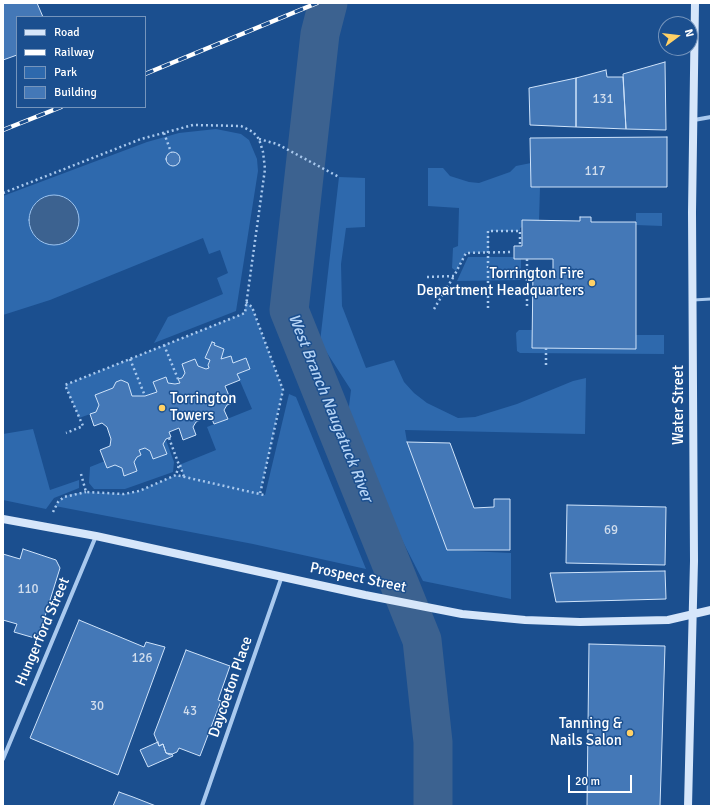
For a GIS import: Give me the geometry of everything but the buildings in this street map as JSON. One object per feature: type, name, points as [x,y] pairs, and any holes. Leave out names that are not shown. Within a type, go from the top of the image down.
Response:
[{"type":"main road","name":"Water Street","points":[[688,806],[694,561],[693,120],[695,3]]},
{"type":"main road","name":"Prospect Street","points":[[3,519],[96,536],[365,595],[462,614],[526,620],[580,622],[668,620],[711,610]]},
{"type":"street","points":[[693,120],[711,117]]},
{"type":"street","name":"Hungerford Street","points":[[3,759],[96,536]]},
{"type":"street","name":"Daycoeton Place","points":[[202,806],[282,576]]},
{"type":"lane","points":[[693,300],[711,299]]},
{"type":"path","points":[[3,193],[141,139],[193,126],[241,126],[253,132],[258,139],[263,152],[265,169],[245,313],[65,385],[83,426],[66,434]]},
{"type":"path","points":[[164,133],[171,152]]},
{"type":"path","points":[[258,139],[277,144],[339,177]]},
{"type":"path","points":[[488,308],[488,231],[520,231],[520,246]]},
{"type":"path","points":[[434,309],[466,253],[512,252]]},
{"type":"path","points":[[527,259],[527,307]]},
{"type":"path","points":[[427,277],[454,276]]},
{"type":"path","points":[[246,302],[252,307],[283,390],[260,494]]},
{"type":"path","points":[[164,346],[178,379]]},
{"type":"path","points":[[546,348],[546,368]]},
{"type":"path","points":[[130,359],[145,396]]},
{"type":"path","points":[[169,438],[184,477]]},
{"type":"path","points":[[176,476],[179,465]]},
{"type":"path","points":[[81,474],[86,492]]},
{"type":"path","points":[[53,512],[58,502],[64,497],[86,492],[124,494],[140,491],[176,476],[264,495]]},
{"type":"green space","points":[[216,129],[241,134],[249,140],[257,159],[258,171],[236,311],[154,343],[168,317],[223,294],[217,278],[228,273],[220,250],[209,254],[203,238],[50,300],[3,315],[3,196],[147,142],[179,133]]},
{"type":"green space","points":[[531,163],[531,187],[540,187],[539,221],[520,228],[520,231],[489,231],[489,252],[466,253],[456,271],[452,268],[453,248],[458,246],[459,208],[428,206],[428,168],[443,168],[450,176],[469,182],[479,183],[510,172],[516,166]]},
{"type":"green space","points":[[339,177],[365,178],[365,227],[346,228],[341,264],[342,306],[366,368],[394,360],[404,382],[414,393],[427,403],[458,418],[475,417],[517,404],[573,381],[586,378],[585,434],[405,430],[407,442],[447,550],[511,553],[511,599],[423,581],[346,431],[351,390],[320,342]]},
{"type":"green space","points":[[636,213],[662,213],[662,226],[636,225]]},
{"type":"green space","points":[[468,257],[514,257],[514,259],[521,259],[521,280],[457,281]]},
{"type":"green space","points":[[246,302],[252,307],[283,390],[260,494],[265,495],[289,394],[296,397],[366,569],[253,544],[55,506],[64,497],[71,494],[86,492],[124,494],[139,491],[176,475],[184,477],[179,465],[216,450],[207,427],[252,409],[237,374],[250,369],[247,359],[233,363],[231,357],[221,359],[224,349],[214,345],[215,343],[212,342],[205,357],[210,360],[208,365],[209,368],[206,369],[182,364],[185,373],[182,378],[178,379],[180,383],[168,383],[165,377],[153,382],[157,392],[145,396],[132,396],[128,383],[121,380],[116,382],[113,388],[95,395],[99,405],[96,412],[79,418],[65,385],[244,313]]},
{"type":"green space","points":[[519,330],[532,330],[533,348],[636,349],[636,335],[664,335],[664,354],[520,353],[517,351],[516,333]]},
{"type":"green space","points":[[33,429],[50,490],[79,480],[79,488],[54,498],[46,509],[3,500],[3,434]]},
{"type":"green space","points":[[166,440],[174,462],[173,472],[125,489],[94,489],[89,483],[90,467],[105,461],[107,468],[115,465],[122,468],[125,476],[137,471],[134,462],[137,457],[141,455],[139,450],[145,448],[150,451],[153,459],[167,454],[163,444]]},
{"type":"shaded area","points":[[49,195],[59,195],[72,202],[79,215],[79,225],[72,238],[59,245],[49,245],[40,241],[33,234],[29,225],[29,215],[33,206],[40,199]]},
{"type":"waterway","name":"West Branch Naugatuck River","points":[[328,3],[320,34],[289,310],[422,640],[433,742],[433,806]]},
{"type":"railway","points":[[146,74],[317,3]]},
{"type":"railway","points":[[3,130],[58,108]]},
{"type":"place","name":"Torrington Fire Department Headquarters","points":[[592,283]]},
{"type":"place","name":"Torrington Towers","points":[[162,408]]},
{"type":"place","name":"Tanning & Nails Salon","points":[[630,733]]}]
